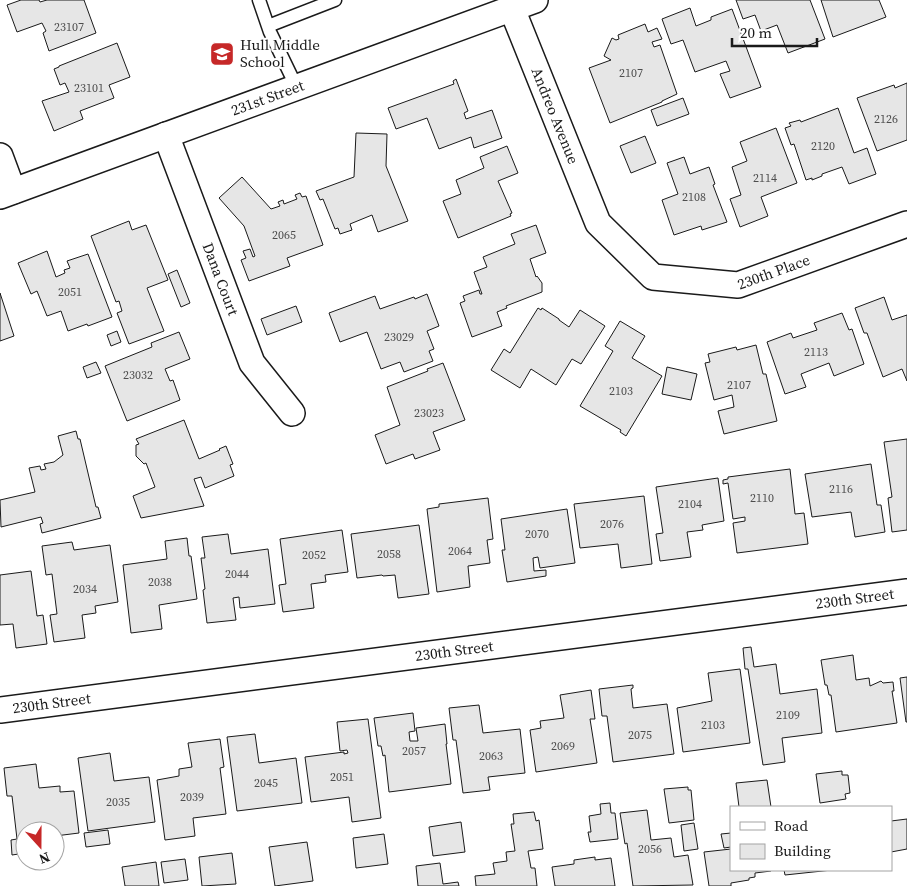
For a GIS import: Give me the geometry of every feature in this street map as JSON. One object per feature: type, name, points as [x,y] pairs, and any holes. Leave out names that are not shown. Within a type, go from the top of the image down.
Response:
[{"type":"street","name":"231st Street","points":[[6,193],[535,0]]},
{"type":"street","name":"Andreo Avenue","points":[[512,9],[598,223]]},
{"type":"street","name":"Dana Court","points":[[166,135],[252,363],[292,413]]},
{"type":"street","points":[[0,156],[6,193]]},
{"type":"street","name":"230th Place","points":[[598,223],[653,277],[738,285],[907,224]]},
{"type":"street","name":"230th Street","points":[[0,710],[907,592]]},
{"type":"lane","points":[[259,0],[268,26],[297,88]]},
{"type":"lane","points":[[268,26],[335,0]]},
{"type":"building","points":[[21,0],[39,0],[40,2],[47,0],[84,0],[96,33],[49,51],[43,33],[46,31],[42,23],[17,32],[7,5]]},
{"type":"building","points":[[736,0],[810,0],[825,39],[788,53],[777,25],[761,31],[755,15],[743,19]]},
{"type":"building","points":[[821,0],[879,0],[886,17],[833,37]]},
{"type":"building","points":[[690,8],[696,26],[711,20],[711,17],[732,9],[761,87],[730,98],[720,74],[730,71],[726,61],[695,72],[683,40],[671,44],[662,19]]},
{"type":"building","points":[[645,24],[648,32],[657,28],[662,39],[652,42],[654,47],[660,45],[677,94],[610,123],[589,68],[611,60],[604,56],[612,38],[619,39],[618,35]]},
{"type":"building","points":[[117,43],[130,77],[109,85],[114,98],[80,111],[83,119],[54,131],[42,101],[69,92],[65,83],[60,85],[54,69]]},
{"type":"building","points":[[456,79],[468,111],[464,113],[466,119],[492,110],[502,138],[474,148],[471,137],[439,149],[427,118],[396,129],[388,108],[454,84],[453,81]]},
{"type":"building","points":[[907,83],[907,140],[877,151],[857,98],[894,85],[895,88]]},
{"type":"building","points":[[683,98],[689,114],[657,126],[651,110]]},
{"type":"building","points":[[838,108],[854,153],[867,148],[876,174],[849,184],[842,167],[822,174],[822,176],[812,180],[812,178],[806,180],[794,144],[791,145],[785,128],[791,126],[789,123],[800,120],[801,122]]},
{"type":"building","points":[[776,128],[797,183],[761,197],[768,216],[740,227],[730,199],[741,195],[732,167],[747,161],[740,142]]},
{"type":"building","points":[[356,133],[387,134],[386,166],[408,221],[378,232],[372,215],[350,224],[352,230],[340,234],[338,228],[335,229],[323,199],[320,200],[316,191],[354,177]]},
{"type":"building","points":[[645,136],[656,163],[631,173],[620,146]]},
{"type":"building","points":[[507,146],[518,173],[498,181],[512,213],[510,214],[511,216],[458,238],[443,201],[461,194],[456,180],[484,168],[480,157]]},
{"type":"building","points":[[684,157],[690,174],[709,167],[715,184],[713,185],[727,222],[702,230],[701,226],[674,235],[662,200],[678,194],[667,163]]},
{"type":"building","points":[[242,177],[271,209],[280,206],[278,202],[283,200],[284,204],[297,199],[295,195],[300,193],[302,197],[306,196],[323,245],[287,258],[290,266],[249,281],[241,260],[246,258],[243,251],[250,249],[253,257],[255,256],[244,226],[219,198]]},
{"type":"building","points":[[129,221],[132,230],[146,225],[168,280],[147,288],[164,331],[129,344],[117,313],[122,311],[119,301],[116,302],[91,236]]},
{"type":"building","points":[[536,225],[546,253],[530,259],[536,277],[542,283],[542,292],[506,306],[507,308],[497,312],[502,326],[472,337],[460,303],[465,301],[463,296],[479,290],[480,294],[482,294],[474,272],[487,267],[483,257],[515,244],[511,234]]},
{"type":"building","points":[[47,251],[56,277],[65,273],[64,270],[70,268],[67,261],[88,254],[112,317],[68,331],[61,311],[47,316],[37,291],[31,294],[18,263]]},
{"type":"building","points":[[177,270],[190,303],[181,307],[168,274]]},
{"type":"building","points":[[0,293],[14,336],[0,341]]},
{"type":"building","points":[[427,294],[439,326],[427,331],[434,349],[429,351],[433,361],[404,372],[400,362],[381,369],[367,332],[340,342],[329,313],[375,296],[380,309]]},
{"type":"building","points":[[884,297],[892,320],[907,315],[907,381],[902,369],[883,377],[867,333],[864,333],[855,308]]},
{"type":"building","points":[[296,306],[302,322],[267,335],[261,319]]},
{"type":"building","points":[[538,308],[541,310],[542,308],[569,327],[580,310],[605,326],[581,364],[572,359],[556,385],[531,369],[520,388],[491,370],[504,349],[510,353]]},
{"type":"building","points":[[842,313],[849,330],[852,329],[864,364],[834,376],[829,363],[801,374],[806,387],[785,394],[767,342],[791,333],[793,338],[817,330],[814,323]]},
{"type":"building","points":[[620,321],[645,336],[632,358],[662,376],[626,436],[620,432],[621,430],[580,406],[613,351],[605,346]]},
{"type":"building","points":[[117,331],[121,342],[111,346],[107,335]]},
{"type":"building","points":[[179,332],[190,359],[165,369],[170,381],[173,380],[180,400],[127,421],[105,366],[152,347],[151,343]]},
{"type":"building","points":[[756,345],[763,374],[766,374],[777,421],[724,434],[718,411],[734,407],[732,395],[714,400],[705,363],[710,362],[708,354],[736,347],[737,350]]},
{"type":"building","points":[[96,362],[101,373],[87,378],[83,367]]},
{"type":"building","points":[[443,363],[465,420],[433,432],[440,450],[415,459],[413,454],[386,464],[375,435],[400,425],[387,387]]},
{"type":"building","points":[[667,367],[697,374],[691,400],[662,394]]},
{"type":"building","points":[[184,420],[199,459],[226,446],[233,464],[230,465],[234,476],[205,488],[201,477],[194,479],[204,506],[141,518],[133,496],[155,487],[146,463],[144,464],[136,456],[136,445],[139,444],[136,439]]},
{"type":"building","points":[[76,431],[78,439],[80,439],[96,507],[98,507],[101,518],[42,533],[40,524],[43,523],[41,517],[1,527],[0,500],[35,492],[29,468],[40,466],[41,470],[46,469],[44,464],[54,462],[63,455],[58,436]]},
{"type":"building","points":[[907,439],[907,530],[892,532],[888,498],[892,497],[884,442]]},
{"type":"building","points":[[871,464],[877,505],[881,505],[885,532],[855,537],[851,512],[812,517],[805,474]]},
{"type":"building","points":[[790,469],[795,514],[804,513],[808,544],[737,553],[733,523],[745,521],[745,517],[733,519],[728,483],[723,484],[723,480],[728,479],[728,477]]},
{"type":"building","points":[[718,478],[724,521],[702,525],[703,530],[687,532],[691,557],[660,561],[656,534],[663,533],[656,487]]},
{"type":"building","points":[[644,496],[652,564],[621,568],[618,544],[580,548],[574,504]]},
{"type":"building","points":[[488,498],[493,539],[487,540],[490,563],[468,566],[470,587],[437,592],[427,509],[439,507],[439,504]]},
{"type":"building","points":[[567,509],[575,563],[540,568],[538,557],[533,558],[534,571],[546,570],[546,576],[507,582],[502,550],[505,550],[501,519]]},
{"type":"building","points":[[419,525],[429,594],[398,598],[395,575],[357,578],[351,534]]},
{"type":"building","points":[[342,530],[348,572],[325,575],[326,582],[311,584],[314,608],[283,612],[279,585],[286,584],[280,539]]},
{"type":"building","points":[[228,534],[231,554],[268,549],[275,604],[240,608],[239,597],[233,598],[236,620],[207,623],[201,558],[205,558],[202,537]]},
{"type":"building","points":[[187,538],[197,599],[159,605],[162,629],[131,633],[123,565],[167,559],[165,541]]},
{"type":"building","points":[[72,542],[74,550],[110,545],[118,602],[95,606],[96,613],[82,615],[85,638],[54,642],[50,615],[57,614],[52,574],[46,575],[42,546]]},
{"type":"building","points":[[31,571],[37,616],[43,615],[47,644],[16,648],[13,624],[0,625],[0,575]]},
{"type":"building","points":[[751,647],[754,667],[776,664],[780,694],[817,689],[822,733],[782,738],[785,762],[763,765],[748,669],[745,669],[743,648]]},
{"type":"building","points":[[853,655],[856,680],[869,678],[870,686],[881,681],[883,683],[893,682],[894,691],[892,691],[897,723],[836,732],[831,695],[829,695],[827,685],[825,685],[821,660]]},
{"type":"building","points":[[740,669],[750,743],[683,752],[677,708],[712,701],[708,673]]},
{"type":"building","points":[[907,677],[907,722],[906,722],[900,678]]},
{"type":"building","points":[[633,685],[631,689],[633,708],[667,704],[674,754],[613,762],[607,716],[602,716],[599,689]]},
{"type":"building","points":[[591,690],[595,719],[590,719],[597,763],[536,772],[530,730],[541,728],[540,721],[564,718],[560,695]]},
{"type":"building","points":[[479,705],[483,733],[520,729],[525,773],[488,777],[490,790],[463,793],[456,740],[453,740],[449,708]]},
{"type":"building","points":[[413,713],[415,731],[409,732],[410,741],[418,741],[416,728],[445,724],[451,784],[389,792],[385,755],[383,756],[381,746],[378,746],[374,718]]},
{"type":"building","points":[[368,719],[381,818],[352,822],[349,797],[311,802],[305,757],[348,753],[347,750],[340,751],[337,722]]},
{"type":"building","points":[[255,734],[259,763],[296,758],[302,803],[237,811],[227,737]]},
{"type":"building","points":[[220,739],[224,767],[220,768],[226,814],[193,818],[195,836],[165,840],[157,780],[179,776],[179,769],[192,767],[188,743]]},
{"type":"building","points":[[110,753],[114,781],[149,777],[155,822],[88,831],[78,758]]},
{"type":"building","points":[[36,764],[39,788],[60,786],[60,792],[74,791],[79,833],[65,835],[65,821],[15,822],[12,796],[7,796],[4,768]]},
{"type":"building","points":[[842,771],[842,775],[848,775],[850,793],[845,794],[846,799],[820,803],[816,774]]},
{"type":"building","points":[[767,780],[771,806],[739,806],[736,783]]},
{"type":"building","points":[[688,787],[688,790],[691,790],[694,820],[669,823],[664,789]]},
{"type":"building","points":[[610,803],[611,813],[615,813],[618,839],[590,842],[588,832],[591,832],[589,816],[601,814],[600,804]]},
{"type":"building","points":[[647,810],[651,840],[671,838],[674,857],[688,855],[693,885],[633,886],[627,843],[625,844],[620,813]]},
{"type":"building","points":[[534,812],[536,821],[539,820],[543,849],[528,851],[531,868],[535,868],[537,886],[476,886],[475,876],[495,874],[493,863],[507,861],[506,852],[515,851],[511,824],[514,824],[513,814]]},
{"type":"building","points":[[907,819],[907,849],[892,852],[892,821]]},
{"type":"building","points":[[461,822],[465,852],[433,856],[429,827]]},
{"type":"building","points":[[694,823],[698,849],[684,851],[681,825]]},
{"type":"building","points":[[108,830],[110,844],[86,847],[84,833]]},
{"type":"building","points":[[730,833],[730,847],[724,848],[721,834]]},
{"type":"building","points":[[384,834],[388,864],[356,868],[353,838]]},
{"type":"building","points":[[15,839],[15,855],[12,855],[11,840]]},
{"type":"building","points":[[307,842],[313,881],[275,886],[269,847]]},
{"type":"building","points":[[730,849],[730,871],[771,871],[755,873],[755,877],[731,883],[731,886],[709,886],[704,852]]},
{"type":"building","points":[[232,853],[236,884],[202,886],[199,857]]},
{"type":"building","points":[[595,857],[595,860],[611,858],[615,886],[555,886],[552,867],[574,864],[574,860]]},
{"type":"building","points":[[185,859],[188,880],[164,883],[161,862]]},
{"type":"building","points":[[156,862],[159,886],[125,886],[122,867]]},
{"type":"building","points":[[440,863],[443,884],[458,882],[459,886],[418,886],[416,866]]},
{"type":"building","points":[[784,871],[823,871],[785,875]]},
{"type":"place","name":"Hull Middle School","points":[[222,54]]}]
